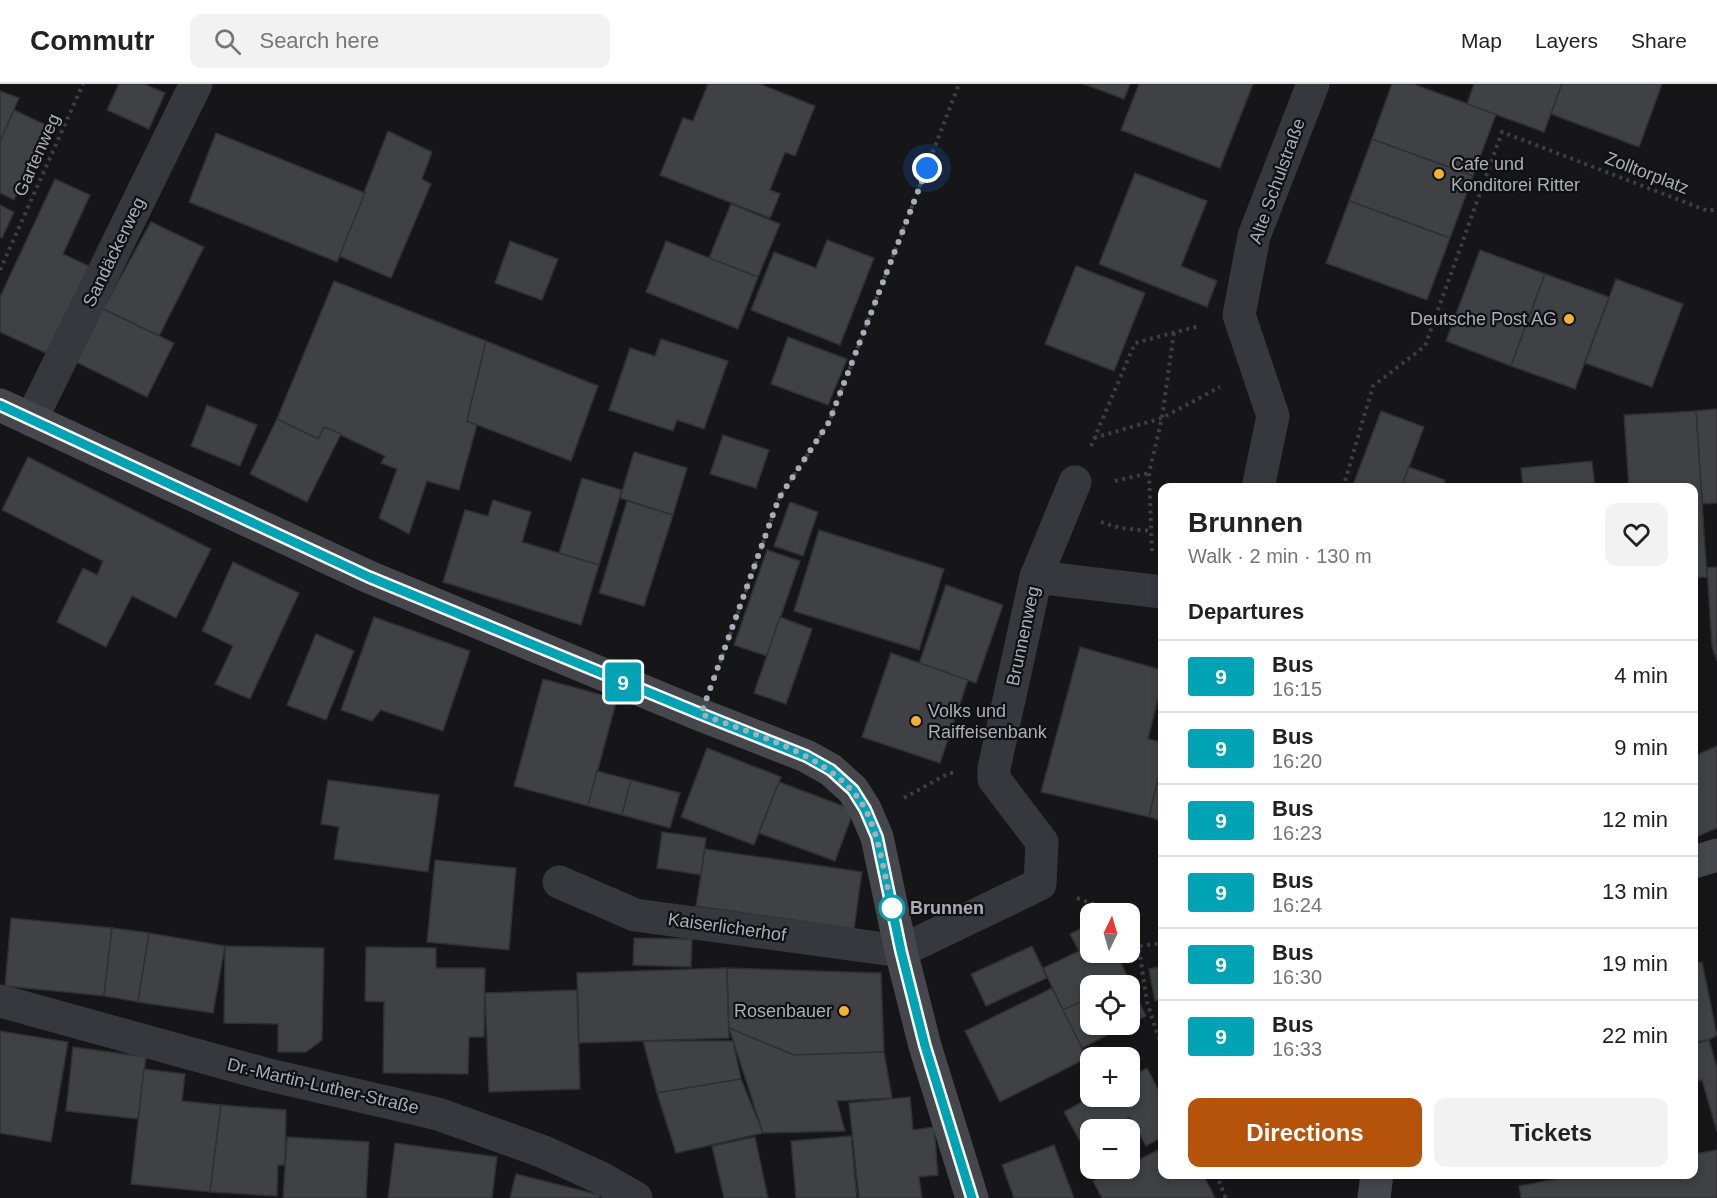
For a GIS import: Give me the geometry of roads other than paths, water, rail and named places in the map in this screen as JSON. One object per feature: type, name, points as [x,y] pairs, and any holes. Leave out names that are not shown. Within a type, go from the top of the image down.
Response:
[{"type":"street","name":"Sandäckerweg","points":[[31,420],[196,84]]},
{"type":"street","name":"Alte Schulstraße","points":[[1259,483],[1274,416],[1239,315],[1254,236],[1313,84]]},
{"type":"street","points":[[0,405],[369,577],[806,756],[831,770],[853,790],[869,817],[877,837],[901,951],[925,1046],[972,1198]]},
{"type":"street","name":"Brunnenweg","points":[[901,951],[1040,884],[1042,842],[993,779],[1036,577],[1075,482]]},
{"type":"street","points":[[1036,577],[1157,591]]},
{"type":"street","points":[[1698,861],[1717,855]]},
{"type":"street","name":"Kaiserlicherhof","points":[[559,882],[635,915],[901,951]]},
{"type":"street","name":"Dr.-Martin-Luther-Straße","points":[[0,1001],[265,1074],[438,1114],[544,1152],[601,1178],[636,1198]]},
{"type":"street","points":[[1374,1198],[1376,1179]]},
{"type":"place","name":"Cafe und Konditorei Ritter","points":[[1439,174]]},
{"type":"place","name":"Deutsche Post AG","points":[[1569,319]]},
{"type":"place","name":"Volks und Raiffeisenbank","points":[[916,721]]},
{"type":"place","name":"Brunnen","points":[[892,908]]},
{"type":"place","name":"Rosenbauer","points":[[844,1011]]}]
